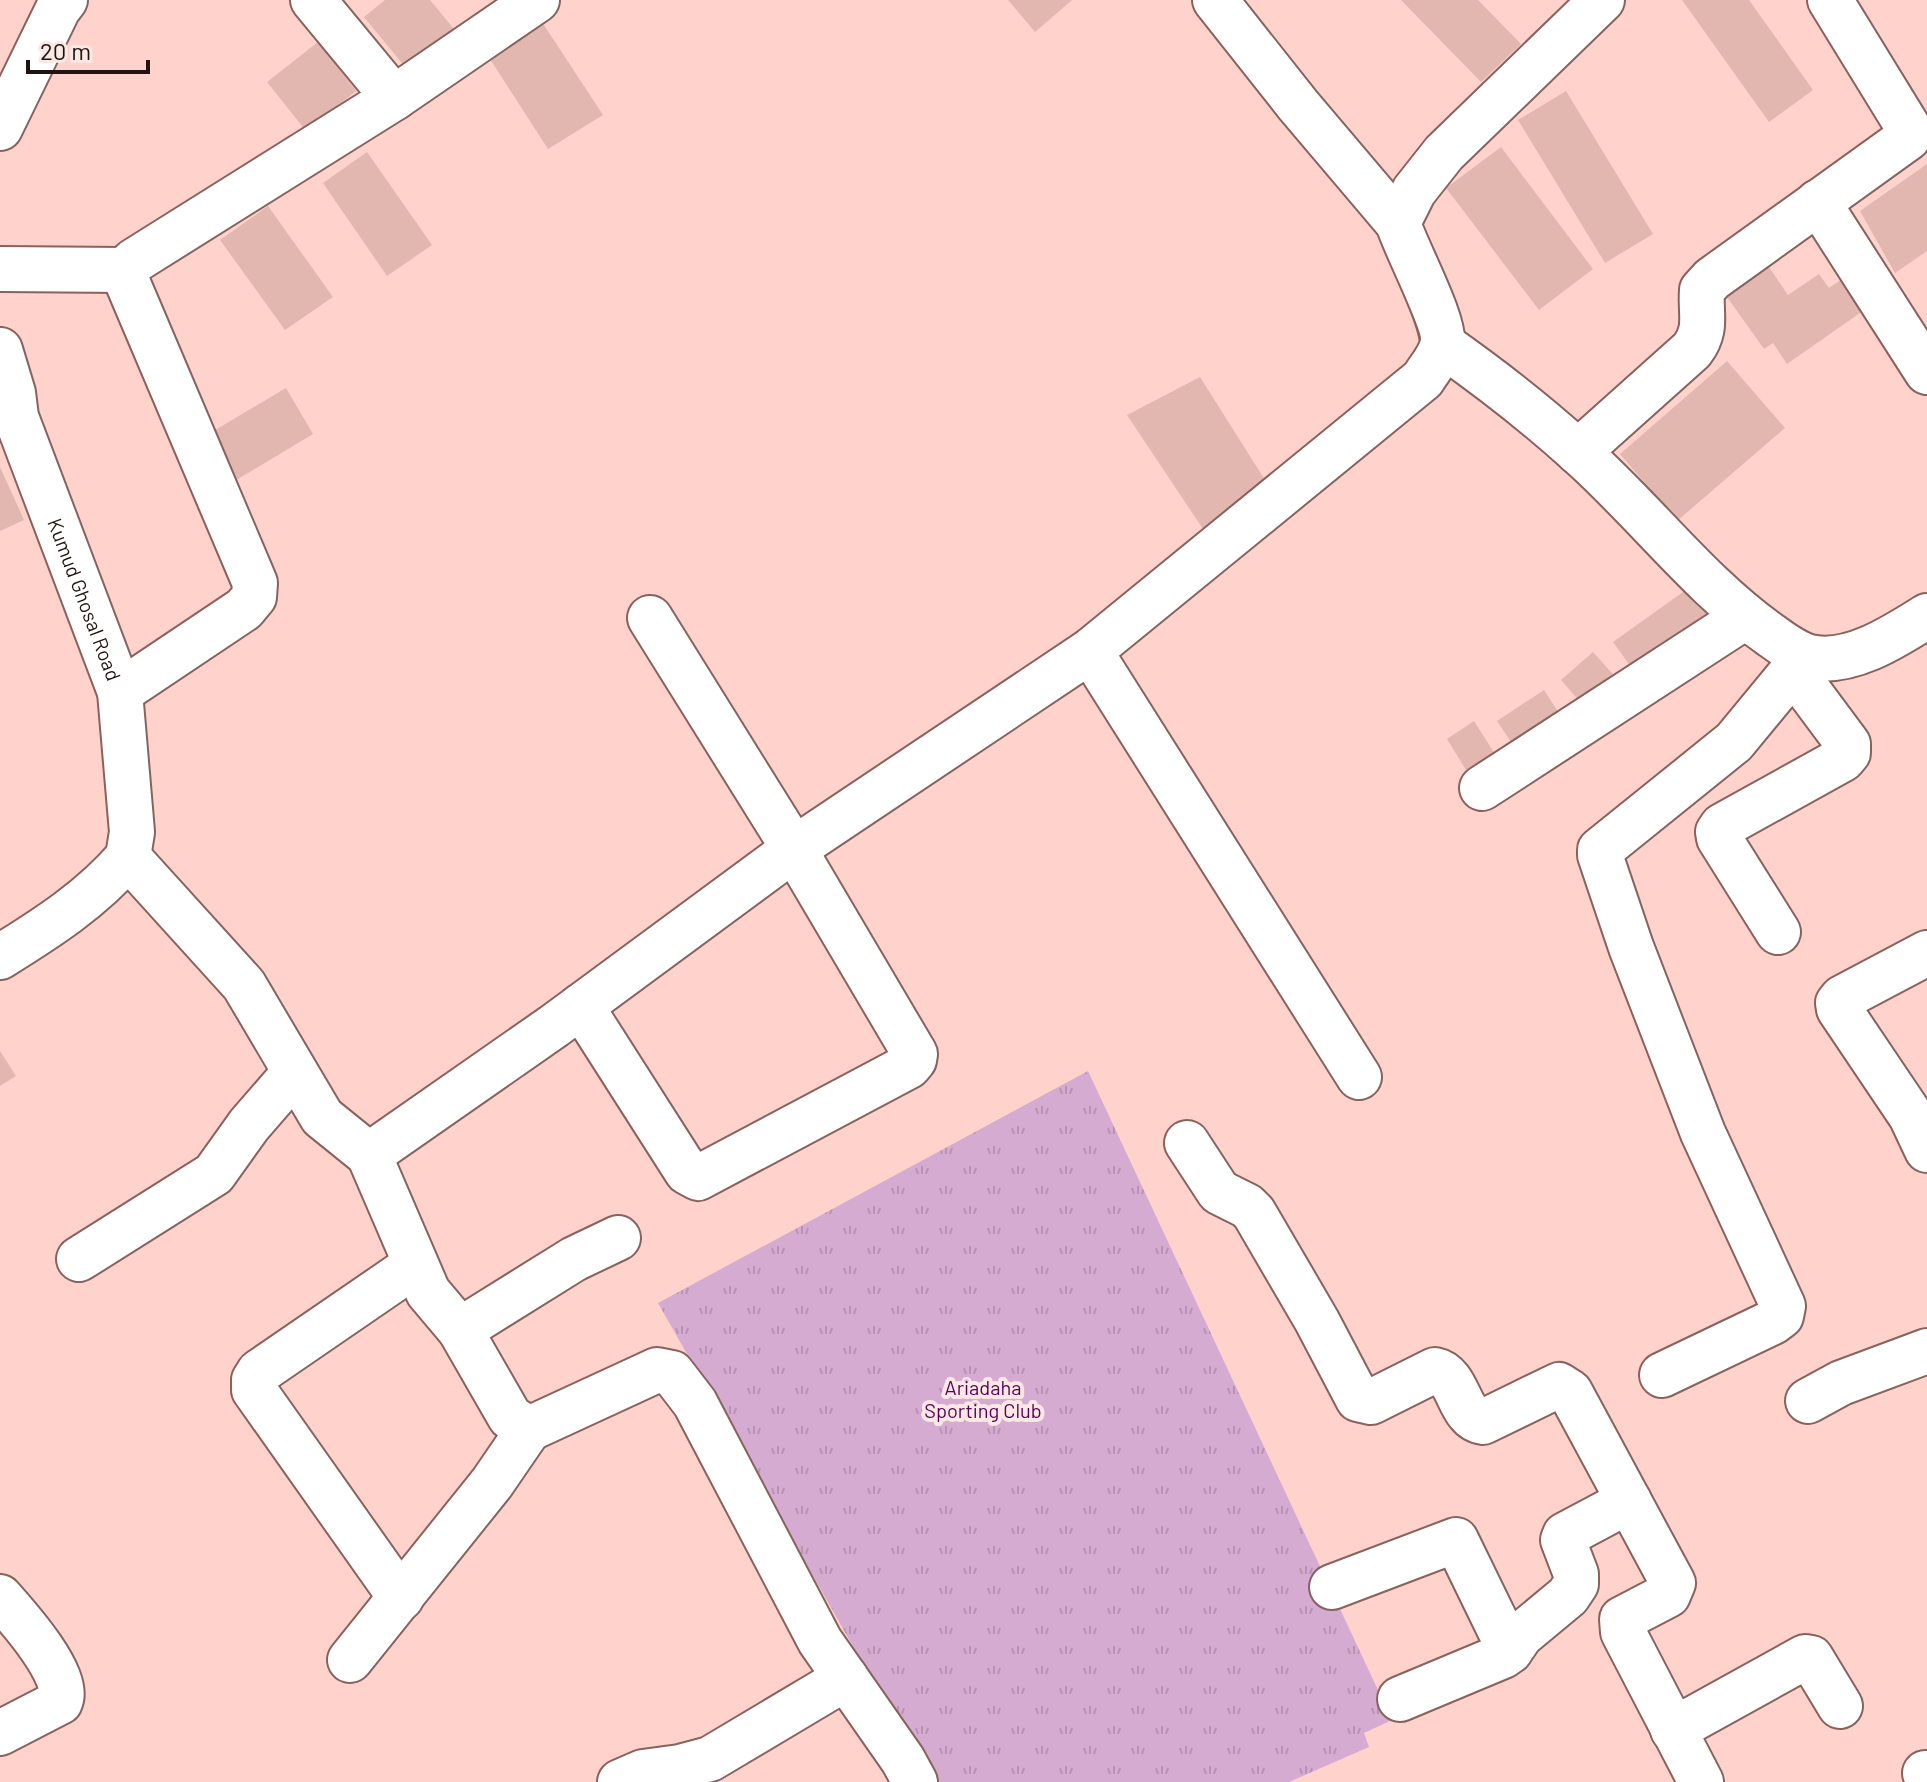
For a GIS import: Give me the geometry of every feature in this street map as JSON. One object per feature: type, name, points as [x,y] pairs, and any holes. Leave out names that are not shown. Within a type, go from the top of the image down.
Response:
[{"type":"street","points":[[2,118],[64,0]]},
{"type":"street","points":[[313,0],[394,98]]},
{"type":"street","points":[[0,269],[124,270],[394,98],[537,0]]},
{"type":"street","points":[[369,1155],[581,1006],[794,849],[1090,651],[1423,379],[1443,345],[1440,323],[1398,223],[1298,105],[1215,0]]},
{"type":"street","points":[[1398,223],[1414,191],[1444,153],[1602,0]]},
{"type":"street","points":[[1578,452],[1692,350],[1700,339],[1703,327],[1702,290],[1712,279],[1908,138],[1908,127],[1830,0]]},
{"type":"street","points":[[1818,202],[1927,372]]},
{"type":"street","points":[[120,692],[244,609],[254,597],[255,583],[124,270]]},
{"type":"street","points":[[1443,345],[1501,387],[1578,452],[1745,617],[1791,649],[1848,744],[1848,753],[1843,759],[1722,826],[1718,832],[1778,932]]},
{"type":"street","name":"Kumud Ghosal Road","points":[[0,350],[13,393],[8,421],[120,692],[132,832],[128,857]]},
{"type":"street","points":[[1662,1375],[1773,1322],[1781,1316],[1783,1306],[1703,1133],[1631,947],[1600,850],[1734,742],[1799,663],[1838,657],[1866,648],[1894,637],[1927,616]]},
{"type":"street","points":[[1482,788],[1745,617]]},
{"type":"street","points":[[581,1006],[687,1172],[698,1178],[909,1066],[914,1060],[915,1054],[794,849],[650,618]]},
{"type":"street","points":[[1090,651],[1359,1077]]},
{"type":"street","points":[[0,957],[62,918],[107,881],[128,857],[244,985],[322,1117],[369,1155],[428,1292],[460,1330],[510,1417],[529,1429]]},
{"type":"street","points":[[1927,953],[1842,998],[1838,1003],[1839,1009],[1911,1116],[1927,1150]]},
{"type":"street","points":[[79,1259],[214,1174],[249,1125],[295,1072]]},
{"type":"street","points":[[1187,1143],[1219,1192],[1247,1206],[1254,1213],[1358,1399],[1371,1402],[1435,1370],[1446,1375],[1472,1418],[1483,1422],[1559,1385],[1565,1387],[1673,1583],[1668,1595],[1622,1619],[1623,1632],[1701,1782]]},
{"type":"street","points":[[460,1330],[574,1259],[618,1238]]},
{"type":"street","points":[[401,1598],[254,1390],[254,1380],[259,1372],[415,1265]]},
{"type":"street","points":[[1808,1401],[1841,1383],[1927,1351]]},
{"type":"street","points":[[350,1660],[492,1483],[529,1429],[657,1370],[672,1373],[695,1403],[820,1641],[915,1782]]},
{"type":"street","points":[[1400,1699],[1510,1651],[1521,1635],[1568,1596],[1576,1584],[1576,1574],[1563,1540],[1565,1535],[1629,1501]]},
{"type":"street","points":[[1332,1587],[1456,1540],[1510,1651]]},
{"type":"street","points":[[0,1597],[39,1646],[61,1683],[63,1695],[60,1702],[0,1733]]},
{"type":"street","points":[[1673,1730],[1805,1657],[1811,1658],[1840,1706]]},
{"type":"street","points":[[620,1782],[643,1772],[710,1759],[846,1678]]},
{"type":"green space","name":"Ariadaha Sporting Club","points":[[1088,1071],[1392,1720],[1364,1733],[1369,1747],[1289,1782],[930,1782],[658,1303]]},
{"type":"building","points":[[385,0],[430,0],[454,29],[406,68],[364,17]]},
{"type":"building","points":[[1008,0],[1072,0],[1035,32]]},
{"type":"building","points":[[1401,0],[1478,0],[1521,44],[1481,82]]},
{"type":"building","points":[[1682,0],[1749,0],[1813,90],[1769,122]]},
{"type":"building","points":[[542,22],[603,115],[548,149],[488,56]]},
{"type":"building","points":[[318,42],[356,91],[306,131],[267,82]]},
{"type":"building","points":[[1566,91],[1653,234],[1605,263],[1518,120]]},
{"type":"building","points":[[1501,147],[1593,269],[1539,310],[1446,188]]},
{"type":"building","points":[[367,152],[432,245],[387,276],[323,183]]},
{"type":"building","points":[[1927,164],[1927,251],[1895,273],[1860,211]]},
{"type":"building","points":[[268,206],[333,297],[285,330],[220,240]]},
{"type":"building","points":[[1769,267],[1788,295],[1819,274],[1829,288],[1848,275],[1870,306],[1787,364],[1773,343],[1764,349],[1727,297]]},
{"type":"building","points":[[1727,361],[1785,428],[1677,521],[1620,454]]},
{"type":"building","points":[[1200,377],[1265,480],[1203,529],[1127,415]]},
{"type":"building","points":[[286,388],[313,434],[233,482],[205,436]]},
{"type":"building","points":[[0,467],[24,520],[0,531]]},
{"type":"building","points":[[1690,587],[1710,618],[1634,671],[1613,642]]},
{"type":"building","points":[[1593,652],[1619,681],[1587,710],[1561,680]]},
{"type":"building","points":[[1544,690],[1566,724],[1519,754],[1497,721]]},
{"type":"building","points":[[1474,721],[1502,765],[1474,783],[1447,739]]},
{"type":"building","points":[[0,1051],[16,1076],[0,1086]]}]
